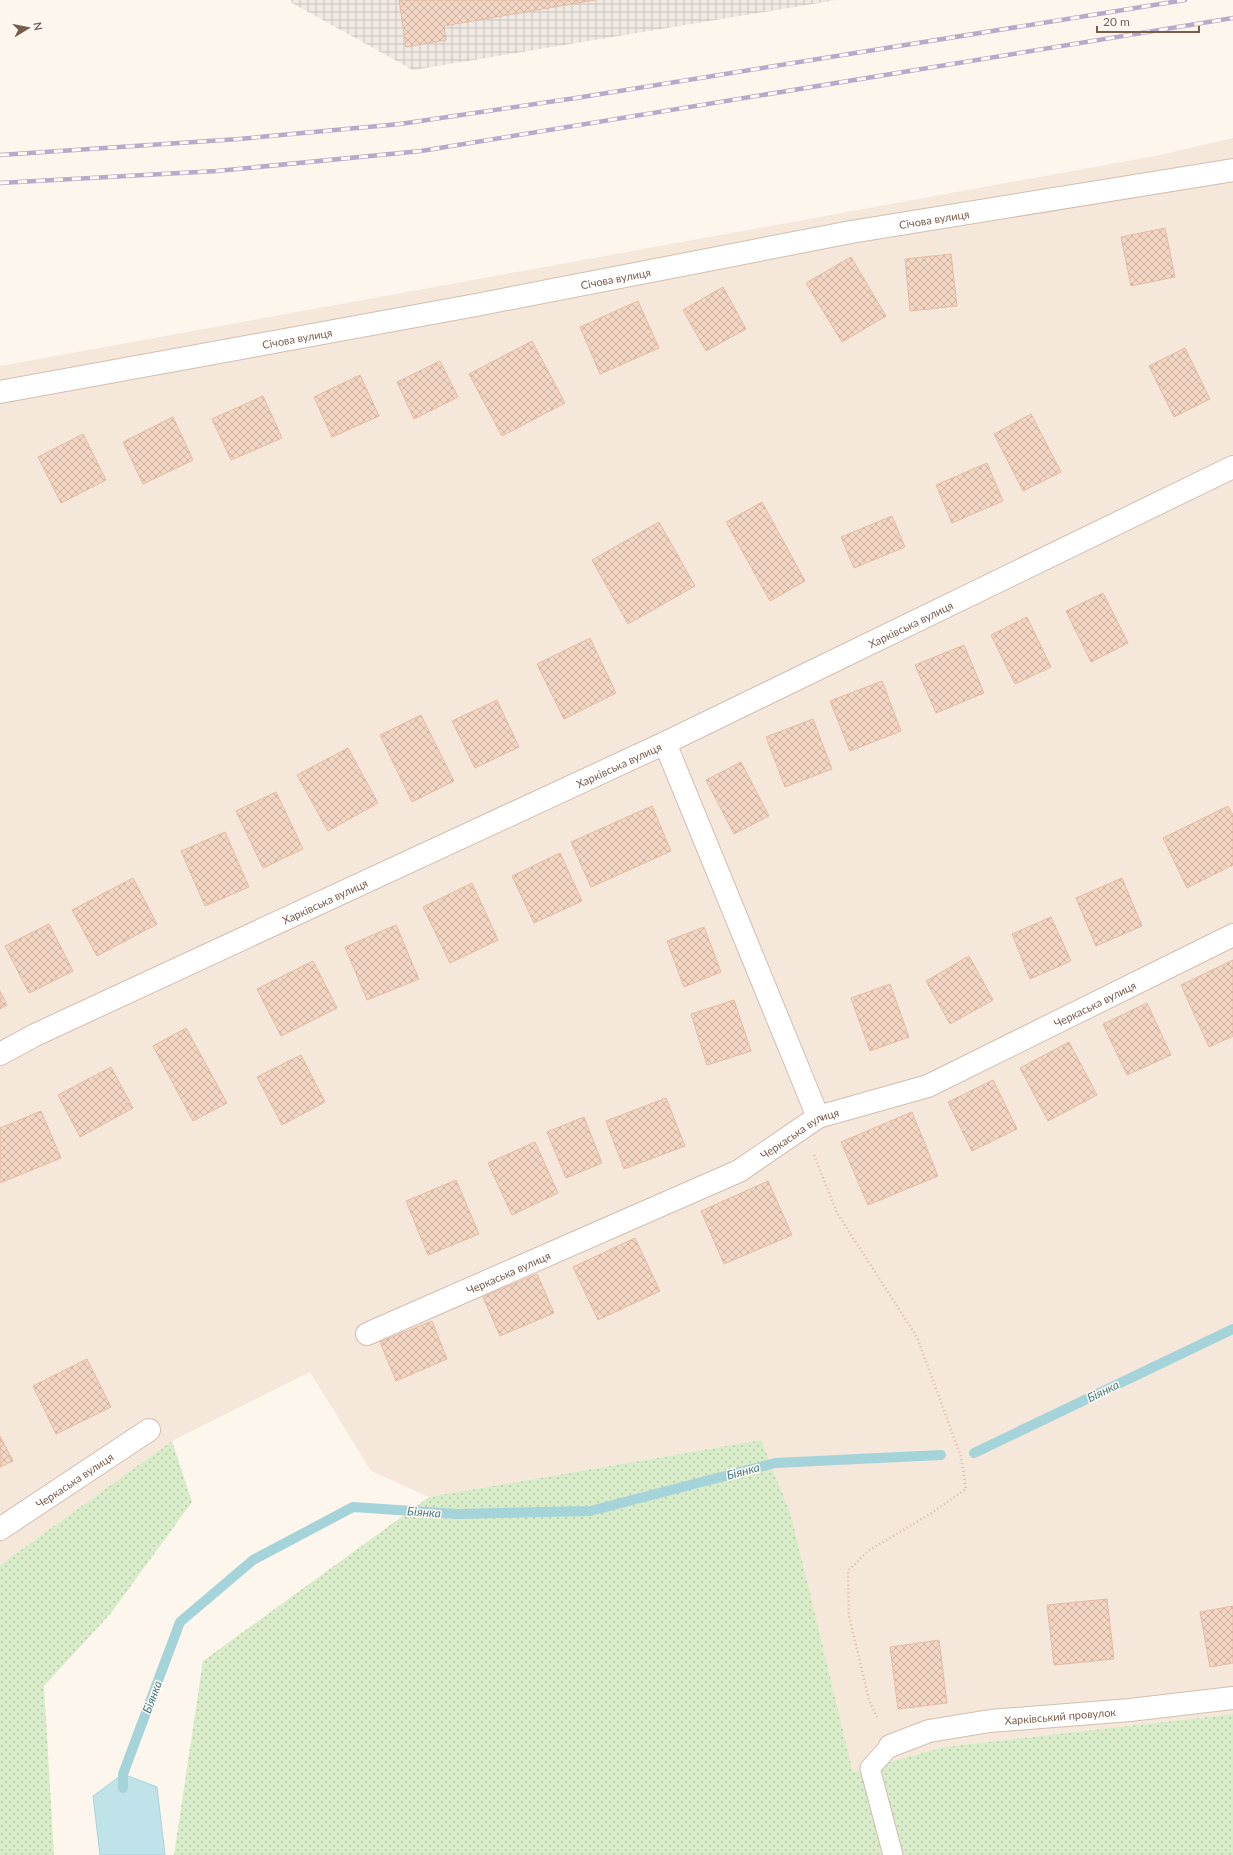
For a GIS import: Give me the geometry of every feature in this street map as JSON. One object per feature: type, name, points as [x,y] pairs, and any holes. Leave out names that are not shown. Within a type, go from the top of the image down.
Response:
[{"type":"street","name":"Січова вулиця","points":[[0,392],[468,306],[851,232],[1233,170]]},
{"type":"street","name":"Харківська вулиця","points":[[0,1054],[42,1032],[665,743],[1233,467]]},
{"type":"street","points":[[665,743],[818,1117]]},
{"type":"street","name":"Черкаська вулиця","points":[[367,1334],[739,1170],[818,1117],[928,1086],[1233,934]]},
{"type":"street","name":"Черкаська вулиця","points":[[0,1530],[149,1430]]},
{"type":"street","name":"Харківський провулок","points":[[890,1746],[930,1731],[990,1721],[1130,1710],[1233,1698]]},
{"type":"lane","points":[[890,1746],[870,1768],[893,1855]]},
{"type":"path","points":[[818,1117],[812,1149],[837,1214],[917,1337],[962,1457],[966,1489],[930,1514],[868,1551],[848,1571],[849,1616],[865,1684],[869,1700],[890,1746]]},
{"type":"shaded area","points":[[291,0],[837,0],[413,70],[292,3]]},
{"type":"shaded area","points":[[1233,138],[1233,1714],[944,1747],[853,1772],[791,1515],[761,1440],[429,1497],[371,1471],[310,1372],[172,1441],[0,1565],[0,366],[1160,155]]},
{"type":"green space","points":[[761,1440],[791,1515],[853,1772],[944,1747],[1233,1714],[1233,1855],[174,1855],[203,1661],[429,1497]]},
{"type":"green space","points":[[172,1441],[192,1502],[111,1613],[44,1686],[54,1855],[0,1855],[0,1565]]},
{"type":"water","points":[[123,1774],[157,1787],[165,1855],[100,1855],[93,1796]]},
{"type":"building","points":[[399,0],[595,0],[444,26],[446,40],[406,47]]},
{"type":"building","points":[[1165,228],[1175,277],[1131,286],[1121,237]]},
{"type":"building","points":[[951,254],[957,306],[910,311],[905,259]]},
{"type":"building","points":[[851,257],[886,316],[842,342],[806,283]]},
{"type":"building","points":[[723,287],[746,329],[706,351],[683,310]]},
{"type":"building","points":[[638,301],[659,348],[600,374],[580,327]]},
{"type":"building","points":[[532,341],[565,403],[502,436],[469,374]]},
{"type":"building","points":[[1185,348],[1210,399],[1174,417],[1149,366]]},
{"type":"building","points":[[440,361],[458,397],[414,419],[397,382]]},
{"type":"building","points":[[360,375],[379,416],[332,437],[314,397]]},
{"type":"building","points":[[263,396],[282,438],[231,460],[212,419]]},
{"type":"building","points":[[1031,414],[1061,472],[1023,491],[994,434]]},
{"type":"building","points":[[173,417],[193,460],[143,484],[123,442]]},
{"type":"building","points":[[83,434],[106,480],[61,503],[38,457]]},
{"type":"building","points":[[987,463],[1003,501],[952,523],[936,485]]},
{"type":"building","points":[[762,502],[805,581],[770,601],[726,522]]},
{"type":"building","points":[[892,516],[905,547],[854,568],[841,537]]},
{"type":"building","points":[[659,522],[695,586],[628,624],[592,560]]},
{"type":"building","points":[[1103,593],[1128,643],[1091,662],[1066,611]]},
{"type":"building","points":[[1027,617],[1051,667],[1015,684],[991,635]]},
{"type":"building","points":[[590,638],[616,693],[564,719],[537,664]]},
{"type":"building","points":[[964,645],[984,693],[936,713],[915,665]]},
{"type":"building","points":[[882,681],[901,731],[850,751],[830,701]]},
{"type":"building","points":[[497,700],[519,747],[475,768],[452,721]]},
{"type":"building","points":[[421,715],[454,781],[412,802],[380,735]]},
{"type":"building","points":[[813,719],[832,769],[785,787],[766,737]]},
{"type":"building","points":[[348,748],[378,803],[328,831],[297,775]]},
{"type":"building","points":[[741,762],[769,816],[734,834],[706,780]]},
{"type":"building","points":[[276,792],[303,849],[263,868],[236,811]]},
{"type":"building","points":[[652,806],[671,851],[591,887],[571,842]]},
{"type":"building","points":[[1228,806],[1233,815],[1233,865],[1187,888],[1163,838]]},
{"type":"building","points":[[225,832],[249,887],[205,906],[181,851]]},
{"type":"building","points":[[560,853],[582,901],[534,923],[512,876]]},
{"type":"building","points":[[133,878],[157,924],[97,956],[72,910]]},
{"type":"building","points":[[1122,878],[1142,926],[1096,946],[1076,898]]},
{"type":"building","points":[[472,883],[498,940],[450,963],[423,907]]},
{"type":"building","points":[[1051,917],[1071,961],[1030,979],[1012,934]]},
{"type":"building","points":[[49,924],[73,971],[29,993],[5,946]]},
{"type":"building","points":[[396,925],[419,979],[367,1000],[345,947]]},
{"type":"building","points":[[704,927],[721,972],[684,987],[667,941]]},
{"type":"building","points":[[969,956],[993,1000],[950,1024],[926,981]]},
{"type":"building","points":[[1233,960],[1233,1036],[1209,1047],[1181,985]]},
{"type":"building","points":[[313,961],[337,1008],[281,1036],[257,989]]},
{"type":"building","points":[[890,984],[909,1037],[870,1051],[851,998]]},
{"type":"building","points":[[0,991],[7,1005],[0,1009]]},
{"type":"building","points":[[734,1000],[751,1051],[707,1065],[691,1014]]},
{"type":"building","points":[[1147,1003],[1171,1055],[1127,1075],[1103,1024]]},
{"type":"building","points":[[186,1028],[227,1103],[193,1121],[153,1046]]},
{"type":"building","points":[[1069,1042],[1097,1095],[1048,1121],[1020,1068]]},
{"type":"building","points":[[301,1055],[325,1102],[282,1125],[257,1077]]},
{"type":"building","points":[[111,1067],[133,1108],[80,1137],[58,1095]]},
{"type":"building","points":[[993,1080],[1017,1129],[972,1151],[948,1102]]},
{"type":"building","points":[[666,1098],[685,1146],[624,1169],[606,1121]]},
{"type":"building","points":[[41,1111],[61,1158],[0,1183],[0,1128]]},
{"type":"building","points":[[912,1112],[938,1176],[868,1205],[841,1142]]},
{"type":"building","points":[[584,1117],[602,1163],[566,1178],[547,1132]]},
{"type":"building","points":[[535,1142],[558,1193],[512,1215],[488,1163]]},
{"type":"building","points":[[456,1180],[479,1234],[428,1255],[406,1201]]},
{"type":"building","points":[[768,1181],[792,1235],[724,1264],[701,1211]]},
{"type":"building","points":[[635,1238],[660,1291],[598,1320],[573,1267]]},
{"type":"building","points":[[537,1274],[554,1313],[500,1336],[483,1297]]},
{"type":"building","points":[[432,1321],[447,1359],[396,1381],[380,1342]]},
{"type":"building","points":[[87,1359],[111,1407],[56,1434],[33,1386]]},
{"type":"building","points":[[0,1436],[13,1461],[0,1467]]},
{"type":"building","points":[[1107,1599],[1114,1659],[1054,1665],[1047,1605]]},
{"type":"building","points":[[1233,1606],[1233,1663],[1210,1667],[1200,1612]]},
{"type":"building","points":[[939,1640],[947,1703],[898,1709],[890,1647]]},
{"type":"waterway","name":"Біянка","points":[[974,1453],[1233,1329]]},
{"type":"waterway","name":"Біянка","points":[[123,1788],[123,1774],[180,1622],[253,1560],[353,1507],[457,1514],[590,1511],[775,1463],[941,1455]]},
{"type":"railway","points":[[0,155],[239,139],[400,124],[576,98],[1185,0]]},
{"type":"railway","points":[[0,183],[217,171],[421,151],[1233,18]]}]
